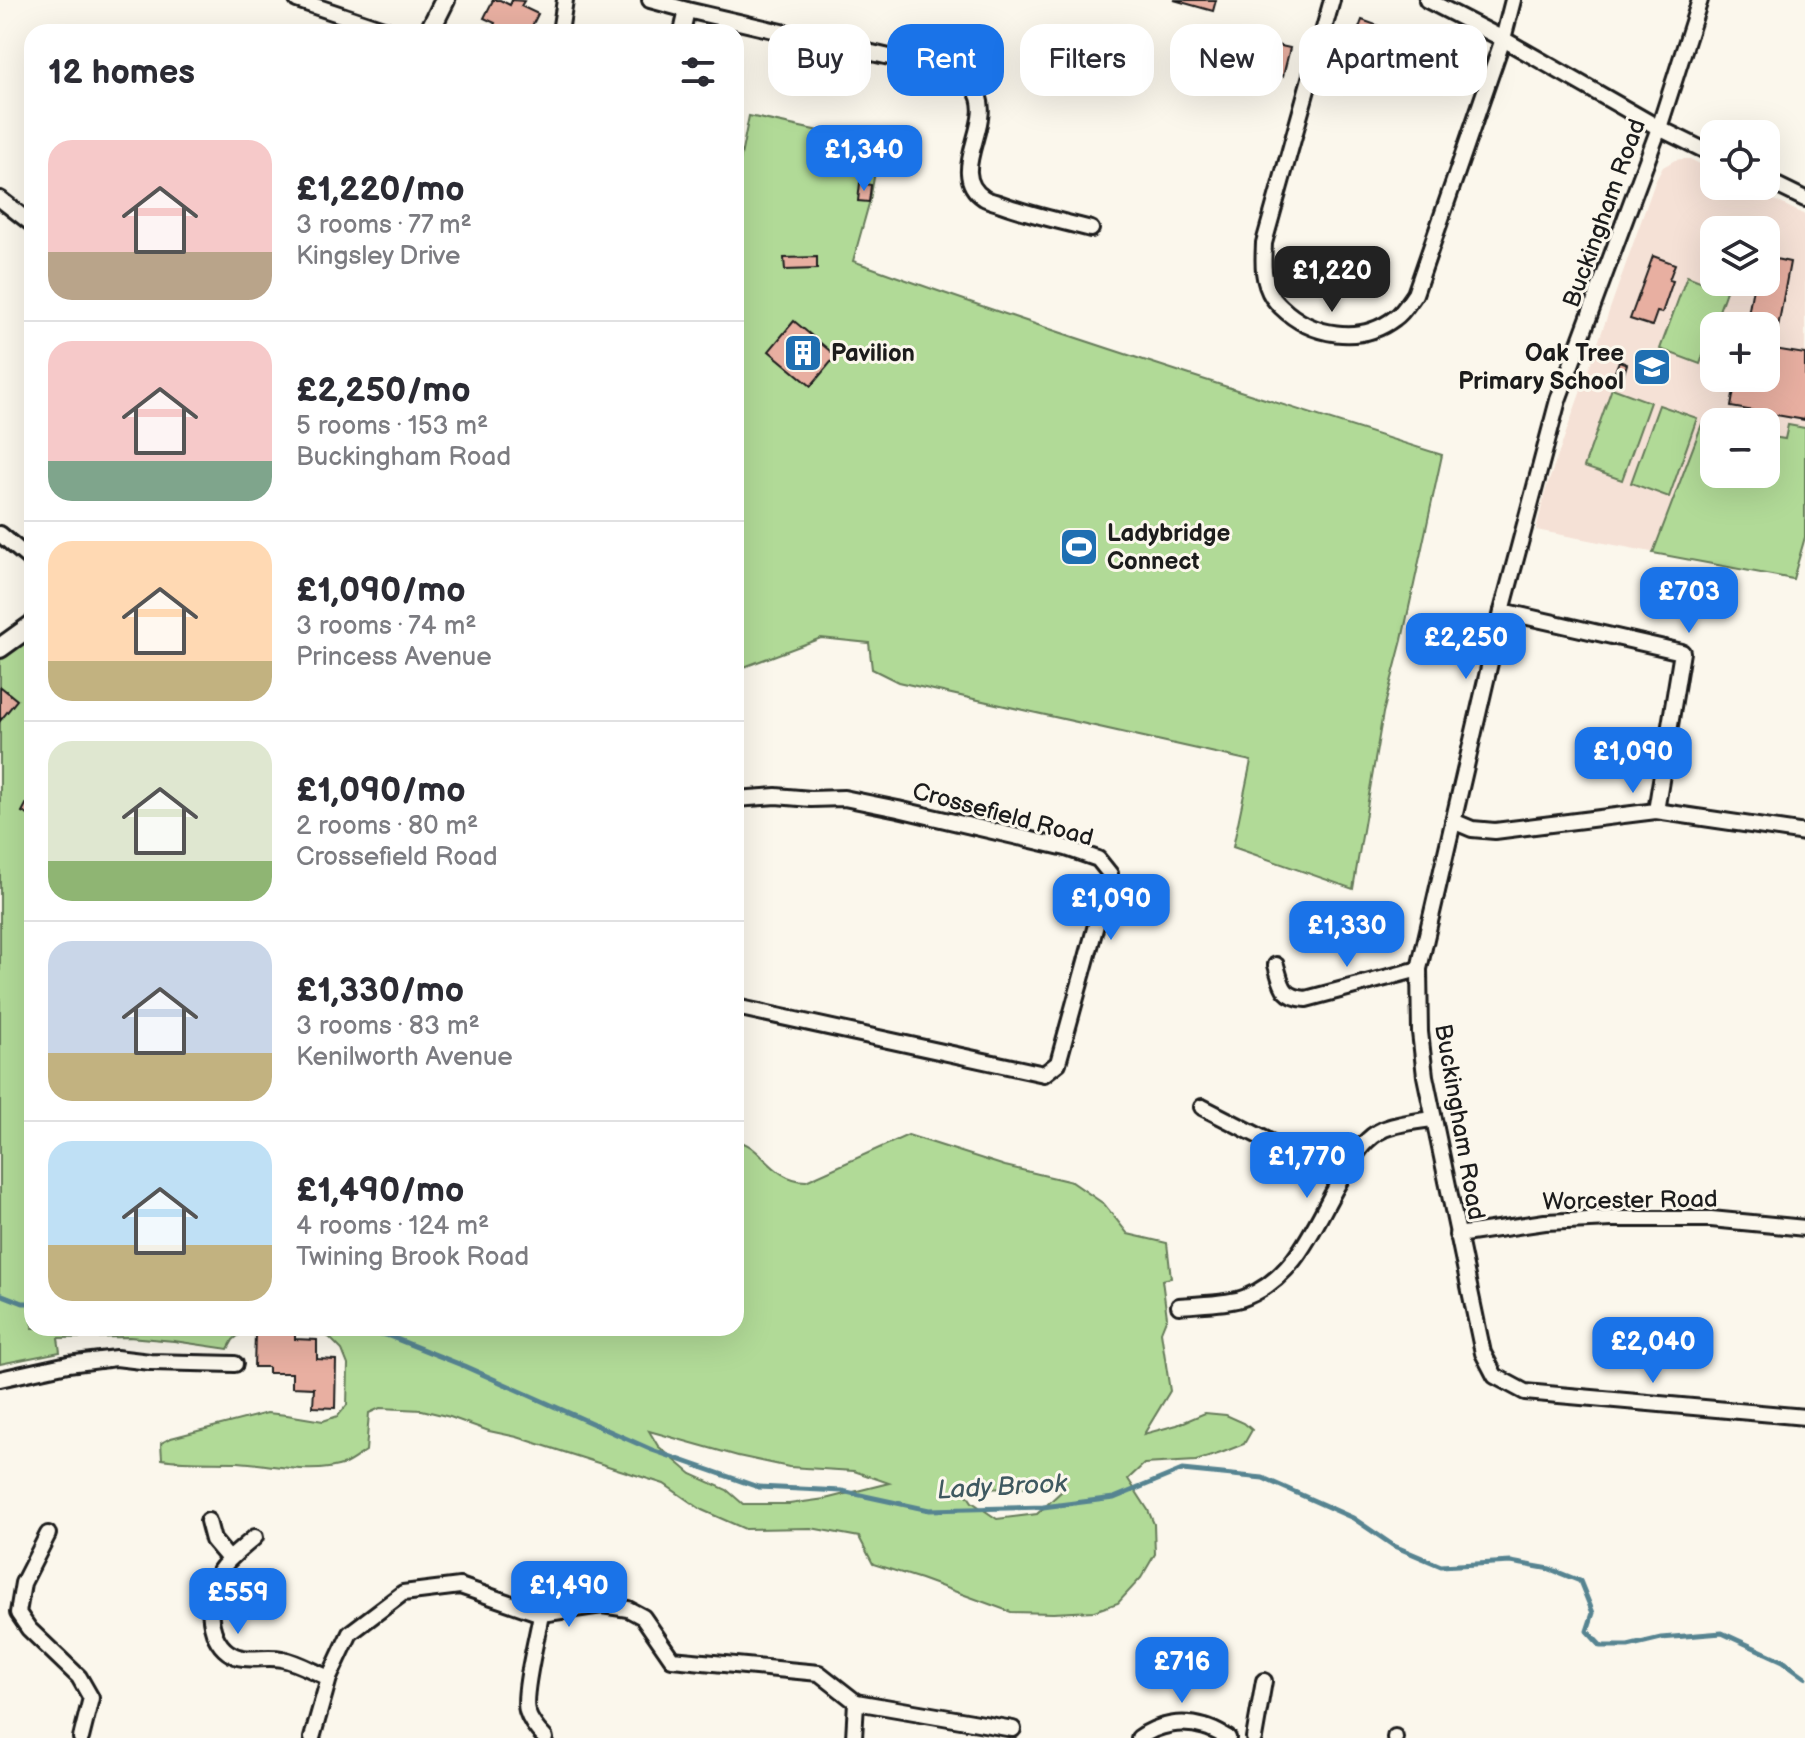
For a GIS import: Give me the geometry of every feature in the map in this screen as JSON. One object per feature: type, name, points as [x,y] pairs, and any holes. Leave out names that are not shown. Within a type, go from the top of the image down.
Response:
[{"type":"street","points":[[297,0],[368,24]]},
{"type":"street","points":[[433,24],[445,0]]},
{"type":"street","points":[[561,24],[565,0]]},
{"type":"street","points":[[650,0],[957,74],[974,87],[982,104],[978,132],[969,159],[971,183],[983,197],[1019,211],[1091,229]]},
{"type":"street","points":[[1332,0],[1264,243],[1263,273],[1273,299],[1291,317],[1314,330],[1345,335],[1371,331],[1397,318],[1415,294],[1503,39],[1513,0]]},
{"type":"street","points":[[1427,0],[1700,148]]},
{"type":"street","name":"Buckingham Road","points":[[1700,0],[1659,128],[1558,400],[1502,611],[1419,969],[1420,1032],[1425,1076],[1457,1235],[1483,1353],[1495,1376],[1525,1392],[1805,1417]]},
{"type":"street","points":[[684,24],[687,10]]},
{"type":"street","points":[[1780,187],[1805,199]]},
{"type":"street","points":[[0,199],[24,218]]},
{"type":"street","points":[[0,534],[24,554]]},
{"type":"street","points":[[1502,611],[1682,652],[1656,811]]},
{"type":"street","points":[[0,648],[24,631]]},
{"type":"street","name":"Crossefield Road","points":[[744,798],[844,798],[898,809],[1066,848],[1098,859],[1110,874],[1058,1063],[1044,1074],[744,1009]]},
{"type":"street","points":[[1453,821],[1472,829],[1495,831],[1656,811],[1805,833]]},
{"type":"street","points":[[1276,965],[1284,990],[1295,998],[1306,999],[1419,969]]},
{"type":"street","points":[[1202,1107],[1341,1178]]},
{"type":"street","points":[[1179,1306],[1243,1299],[1266,1287],[1297,1258],[1360,1147],[1386,1128],[1433,1119]]},
{"type":"street","name":"Worcester Road","points":[[1457,1235],[1545,1222],[1612,1219],[1711,1219],[1805,1228]]},
{"type":"street","points":[[0,1379],[68,1364],[116,1358],[235,1364]]},
{"type":"street","points":[[208,1521],[213,1540],[229,1559]]},
{"type":"street","points":[[48,1534],[23,1583],[18,1613],[29,1629],[79,1677],[91,1698],[81,1738]]},
{"type":"street","points":[[255,1537],[217,1574],[212,1588],[210,1622],[217,1639],[227,1652],[244,1659],[283,1659],[329,1678]]},
{"type":"street","points":[[312,1738],[329,1678],[350,1633],[403,1593],[460,1586],[541,1614],[602,1605],[628,1609],[643,1617],[672,1659],[819,1673],[856,1702],[1013,1729]]},
{"type":"street","points":[[541,1614],[526,1696],[527,1711],[545,1738]]},
{"type":"street","points":[[1254,1738],[1264,1681]]},
{"type":"street","points":[[854,1738],[856,1702]]},
{"type":"street","points":[[1139,1738],[1153,1728],[1179,1723],[1206,1727],[1228,1738]]},
{"type":"shaded area","name":"Oak Tree Primary School","points":[[1690,159],[1700,164],[1700,200],[1774,200],[1805,215],[1805,537],[1793,579],[1536,530],[1546,489],[1663,167],[1675,160]]},
{"type":"green space","name":"Ladybridge Connect","points":[[749,116],[880,144],[870,200],[853,261],[1073,337],[1442,455],[1383,713],[1353,889],[1233,847],[1251,761],[898,682],[872,669],[869,643],[821,638],[744,667],[744,141]]},
{"type":"green space","points":[[1687,276],[1700,281],[1700,296],[1724,296],[1719,312],[1700,312],[1700,364],[1660,349]]},
{"type":"green space","points":[[1612,388],[1650,402],[1622,480],[1584,467]]},
{"type":"green space","points":[[1659,405],[1697,418],[1669,497],[1631,483]]},
{"type":"green space","points":[[1788,425],[1805,428],[1805,537],[1793,579],[1653,553],[1700,429],[1700,488],[1780,488],[1780,438],[1785,439]]},
{"type":"green space","points":[[24,631],[24,1336],[238,1336],[228,1349],[129,1337],[58,1338],[60,1352],[0,1364],[0,648]]},
{"type":"green space","points":[[908,1135],[1005,1166],[1072,1182],[1104,1204],[1128,1234],[1167,1243],[1171,1278],[1162,1280],[1167,1317],[1161,1332],[1170,1391],[1144,1434],[1205,1413],[1226,1415],[1252,1430],[1244,1444],[1196,1461],[1144,1464],[1128,1479],[1154,1524],[1155,1554],[1141,1578],[1118,1603],[1094,1611],[1011,1612],[873,1564],[859,1537],[811,1528],[745,1529],[702,1510],[664,1484],[422,1410],[380,1408],[369,1413],[366,1451],[348,1463],[332,1467],[305,1469],[162,1459],[161,1443],[171,1438],[267,1413],[323,1421],[338,1416],[347,1405],[348,1365],[342,1350],[326,1336],[744,1336],[744,1144],[775,1169],[794,1179],[806,1181]],"holes":[[[649,1431],[789,1467],[854,1471],[889,1483],[825,1499],[789,1504],[743,1504],[727,1490],[691,1474],[658,1446]],[[1064,1489],[1037,1514],[997,1519],[972,1502],[964,1490]]]},
{"type":"building","points":[[493,0],[510,5],[512,0],[524,1],[521,6],[538,14],[533,24],[495,24],[484,18]]},
{"type":"building","points":[[1174,0],[1216,0],[1213,11]]},
{"type":"building","points":[[1283,46],[1290,48],[1283,76]]},
{"type":"building","points":[[860,183],[871,185],[869,202],[858,201]]},
{"type":"building","points":[[1653,256],[1675,264],[1669,280],[1673,281],[1662,313],[1657,312],[1652,326],[1630,319]]},
{"type":"building","points":[[817,257],[817,269],[785,270],[784,258]]},
{"type":"building","points":[[1780,260],[1790,262],[1780,316],[1780,312],[1749,312],[1751,296],[1780,296]]},
{"type":"building","name":"Pavilion","points":[[794,321],[836,356],[811,386],[769,351]]},
{"type":"building","points":[[1780,350],[1805,354],[1805,420],[1780,416],[1780,408],[1731,407],[1734,392],[1780,392]]},
{"type":"building","points":[[1619,361],[1627,364],[1622,380],[1613,377]]},
{"type":"building","points":[[0,688],[17,700],[0,721]]},
{"type":"building","points":[[255,1336],[295,1336],[295,1339],[317,1340],[317,1359],[336,1360],[335,1408],[313,1407],[314,1388],[292,1387],[292,1373],[268,1373],[268,1367],[254,1367]]},
{"type":"waterway","name":"Lady Brook","points":[[0,1294],[24,1303]]},
{"type":"waterway","name":"Lady Brook","points":[[389,1336],[652,1450],[758,1487],[842,1491],[929,1510],[1043,1507],[1114,1498],[1182,1470],[1263,1478],[1353,1518],[1394,1546],[1441,1566],[1511,1562],[1550,1569],[1580,1581],[1593,1613],[1587,1631],[1601,1646],[1628,1646],[1661,1638],[1722,1633],[1783,1661],[1805,1677]]},
{"type":"place","name":"Pavilion","points":[[803,353]]},
{"type":"place","name":"Oak Tree Primary School","points":[[1652,367]]},
{"type":"place","name":"Ladybridge Connect","points":[[1079,547]]}]
